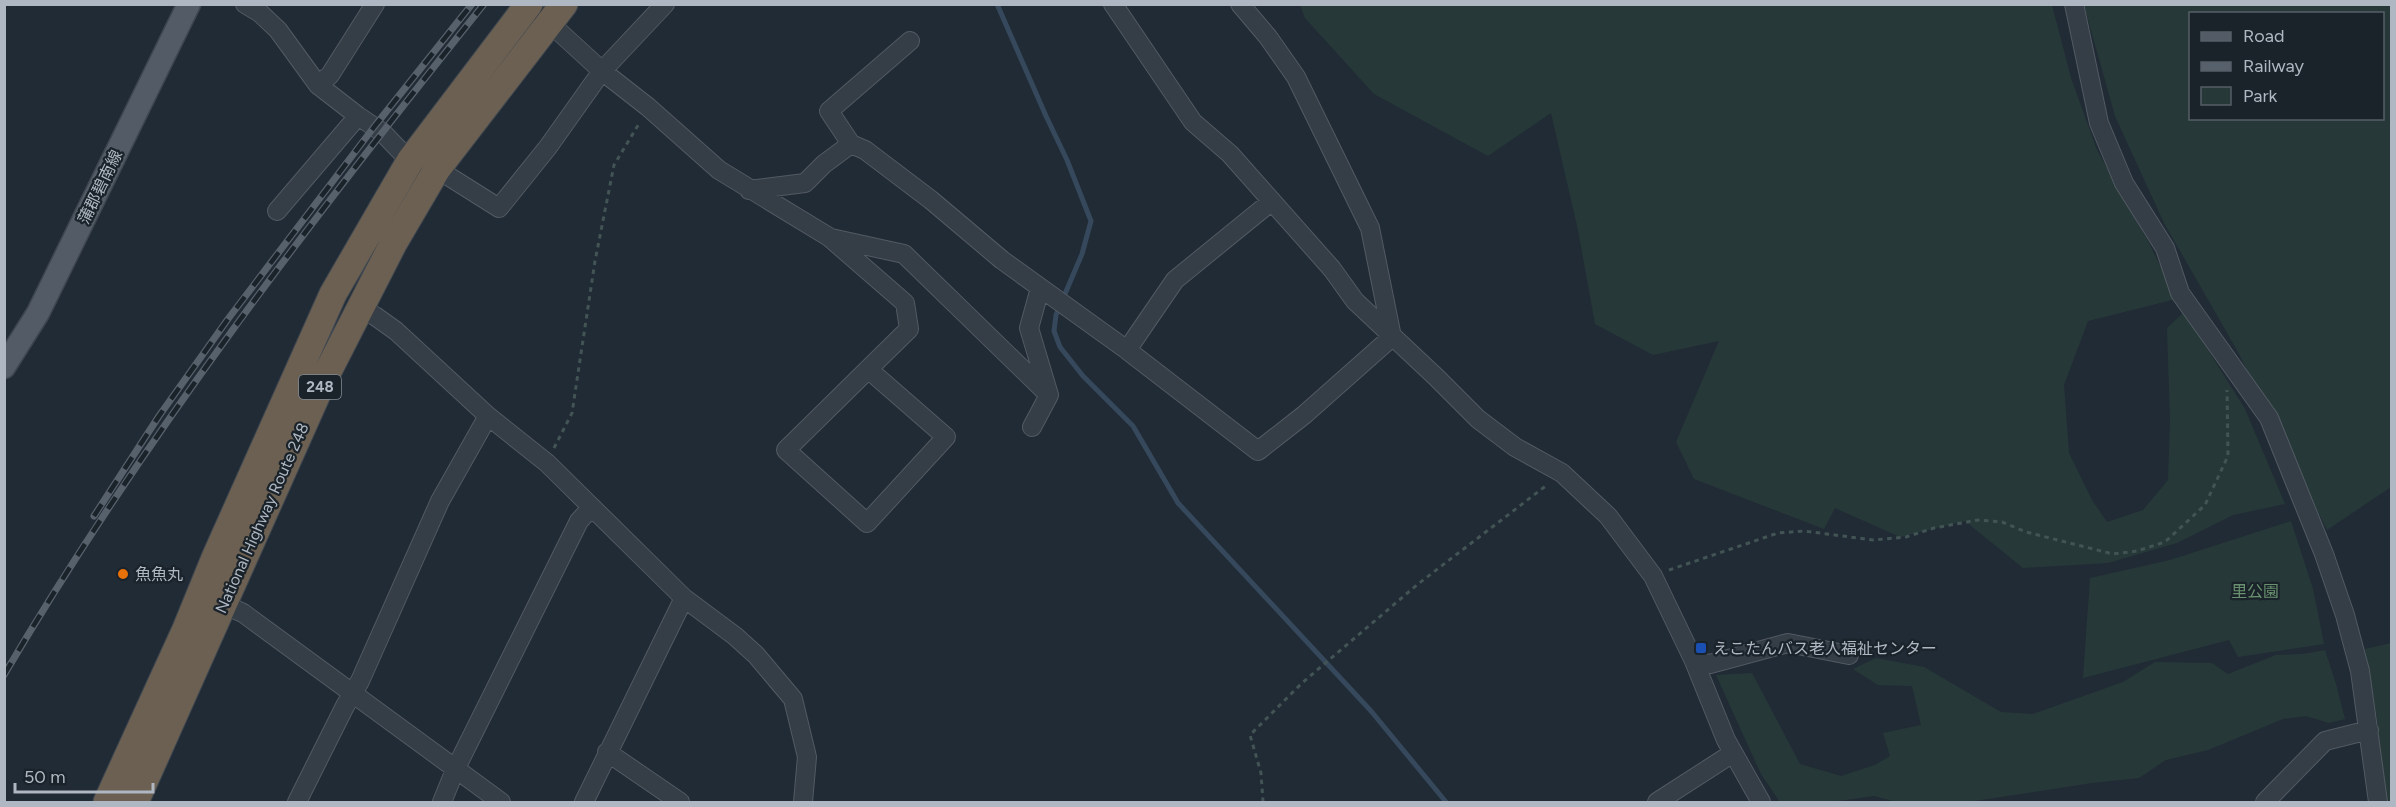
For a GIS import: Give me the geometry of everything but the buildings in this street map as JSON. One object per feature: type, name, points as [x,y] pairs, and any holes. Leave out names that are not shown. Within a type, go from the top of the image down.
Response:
[{"type":"highway","name":"National Highway Route 248","points":[[135,802],[212,599],[333,294],[410,161],[530,4]]},
{"type":"highway","name":"National Highway Route 248","points":[[107,802],[186,629],[212,599],[393,244],[437,169],[557,14]]},
{"type":"main road","name":"蒲郡碧南線","points":[[4,367],[38,313],[189,4]]},
{"type":"street","points":[[245,4],[260,13],[278,30],[318,85],[382,132],[410,161]]},
{"type":"street","points":[[318,85],[330,75],[375,4]]},
{"type":"street","points":[[530,4],[557,14],[602,71],[648,107],[719,170],[829,237],[905,303],[909,329],[868,369],[786,450],[867,523],[946,436],[868,369]]},
{"type":"street","points":[[437,169],[499,208],[548,147],[602,71],[665,4]]},
{"type":"street","points":[[1113,4],[1193,122],[1230,154],[1332,269],[1355,301],[1436,376],[1478,419],[1515,447],[1562,473],[1608,516],[1653,576],[1694,661],[1732,753],[1761,802]]},
{"type":"street","points":[[1240,4],[1268,37],[1296,76],[1370,228],[1392,337]]},
{"type":"street","points":[[2074,4],[2099,123],[2124,183],[2165,248],[2180,293],[2269,418],[2324,554],[2345,615],[2360,671],[2378,802]]},
{"type":"street","points":[[910,41],[829,111],[852,144],[865,150],[931,200],[1002,260],[1127,350],[1258,451],[1304,415],[1392,337]]},
{"type":"street","points":[[278,211],[358,116]]},
{"type":"street","points":[[749,190],[805,183],[824,164],[852,144]]},
{"type":"street","points":[[1127,350],[1175,280],[1272,201]]},
{"type":"street","points":[[829,237],[904,254],[1049,395]]},
{"type":"street","points":[[1032,427],[1049,395],[1029,328],[1040,288]]},
{"type":"street","points":[[360,308],[396,331],[489,416],[547,463],[684,598],[735,636],[756,655],[793,699],[807,757],[803,802]]},
{"type":"street","points":[[297,802],[353,694],[440,501],[489,416]]},
{"type":"street","points":[[442,802],[455,770],[579,521],[591,507]]},
{"type":"street","points":[[584,802],[684,598]]},
{"type":"street","points":[[212,599],[243,613],[501,802]]},
{"type":"street","points":[[1694,661],[1710,664],[1788,643],[1849,655]]},
{"type":"street","points":[[2265,802],[2325,741],[2369,730]]},
{"type":"street","points":[[607,752],[680,802]]},
{"type":"street","points":[[1657,802],[1732,753]]},
{"type":"path","points":[[547,463],[572,413],[595,261],[614,165],[648,107]]},
{"type":"path","points":[[1653,576],[1778,533],[1804,531],[1873,540],[1906,537],[1934,528],[1978,520],[2002,522],[2026,532],[2113,554],[2165,542],[2205,505],[2228,456],[2226,360]]},
{"type":"path","points":[[1263,802],[1261,773],[1250,735],[1318,669],[1418,584],[1562,473]]},
{"type":"green space","points":[[1300,5],[2052,5],[2071,78],[2097,150],[2150,245],[2176,299],[2088,321],[2064,385],[2069,453],[2092,500],[2107,522],[2143,510],[2168,480],[2170,420],[2167,328],[2184,312],[2245,409],[2285,504],[2233,515],[2177,543],[2108,563],[2023,568],[1965,521],[1900,537],[1835,508],[1824,529],[1694,479],[1676,442],[1719,341],[1653,355],[1595,324],[1578,230],[1551,113],[1488,156],[1374,94],[1305,18]]},
{"type":"green space","points":[[2084,5],[2391,5],[2391,487],[2327,530],[2238,352],[2164,223],[2115,116]]},
{"type":"green space","name":"里公園","points":[[2291,521],[2313,589],[2324,644],[2238,657],[2229,640],[2083,678],[2090,578],[2170,560]]},
{"type":"green space","points":[[2391,643],[2391,802],[2382,802],[2378,725],[2365,649]]},
{"type":"green space","points":[[2325,650],[2345,719],[2329,723],[2306,716],[2283,719],[2208,750],[2166,760],[2139,778],[1968,802],[1896,802],[1874,796],[1831,802],[1780,802],[1761,774],[1716,675],[1752,673],[1800,764],[1841,776],[1875,765],[1890,756],[1883,733],[1921,725],[1912,686],[1878,685],[1853,669],[1876,658],[1924,667],[2001,712],[2033,714],[2123,682],[2155,662],[2212,663],[2228,674],[2276,655]]},
{"type":"waterway","points":[[997,4],[1067,160],[1091,221],[1082,254],[1056,315],[1054,331],[1060,347],[1083,376],[1133,426],[1178,503],[1371,711],[1446,802]]},
{"type":"railway","points":[[94,516],[159,416],[228,319],[374,127],[472,4]]},
{"type":"railway","points":[[4,675],[114,500],[232,331],[356,166],[484,4]]},
{"type":"place","name":"魚魚丸","points":[[123,574]]},
{"type":"place","name":"えこたんバス老人福祉センター","points":[[1701,648]]}]
